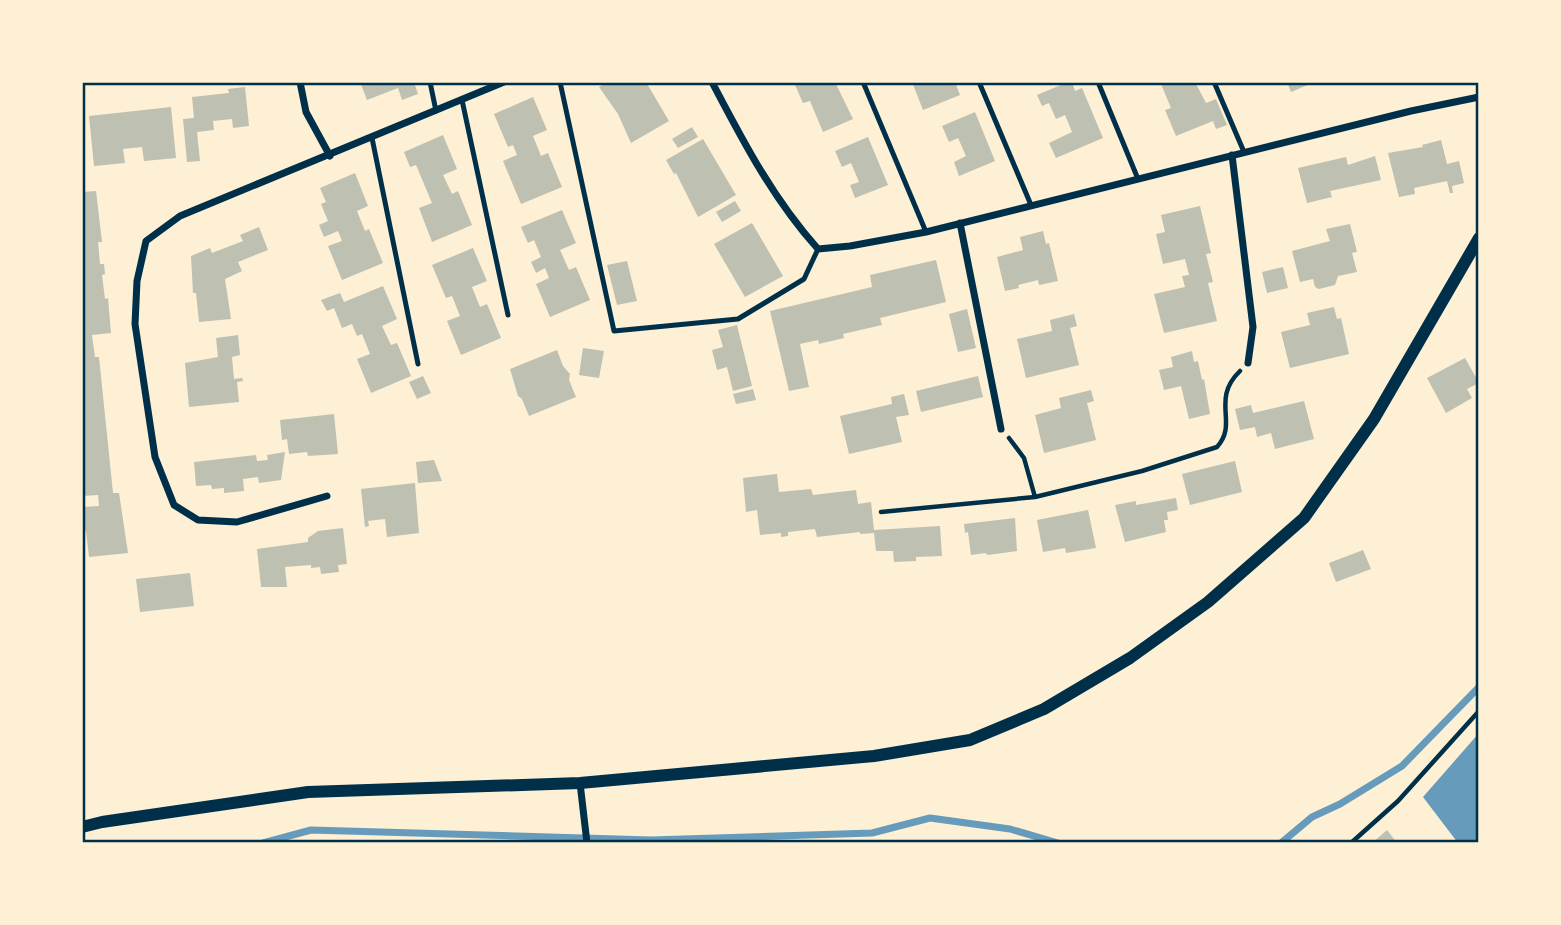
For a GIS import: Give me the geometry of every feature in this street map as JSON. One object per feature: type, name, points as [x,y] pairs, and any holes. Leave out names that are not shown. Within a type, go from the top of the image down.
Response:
[{"type":"street","points":[[300,82],[306,113],[330,156]]},
{"type":"street","points":[[327,496],[237,522],[198,520],[174,505],[155,457],[135,324],[137,281],[146,241],[180,216],[504,82]]},
{"type":"street","points":[[712,82],[762,175],[792,221],[818,249],[926,232],[1244,152],[1479,97]]},
{"type":"street","points":[[1233,155],[1253,327],[1248,363]]},
{"type":"street","points":[[960,223],[1002,429]]},
{"type":"street","points":[[82,827],[308,792],[580,783],[874,756],[970,740],[1044,709],[1119,665],[1208,602],[1304,517],[1374,419],[1479,238]]},
{"type":"street","points":[[580,783],[587,843]]},
{"type":"lane","points":[[429,82],[436,111]]},
{"type":"lane","points":[[560,82],[614,331],[738,319],[804,279],[818,249]]},
{"type":"lane","points":[[863,82],[926,232]]},
{"type":"lane","points":[[979,82],[1031,205]]},
{"type":"lane","points":[[1098,82],[1138,179]]},
{"type":"lane","points":[[1214,82],[1244,152]]},
{"type":"lane","points":[[462,100],[508,315]]},
{"type":"lane","points":[[372,138],[418,364]]},
{"type":"path","points":[[881,512],[1035,497],[1142,471],[1216,447],[1224,438],[1227,424],[1224,401],[1231,380],[1248,363]]},
{"type":"path","points":[[1002,429],[1024,458],[1035,497]]},
{"type":"path","points":[[1351,843],[1398,801],[1479,711]]},
{"type":"water","points":[[1479,733],[1479,843],[1458,843],[1423,797]]},
{"type":"building","points":[[360,82],[414,82],[418,94],[402,100],[398,88],[367,100]]},
{"type":"building","points":[[607,82],[646,82],[669,121],[631,143],[618,114],[599,87]]},
{"type":"building","points":[[801,82],[835,82],[853,119],[823,132],[810,101],[803,103],[795,85]]},
{"type":"building","points":[[912,82],[955,82],[960,95],[923,110]]},
{"type":"building","points":[[1072,82],[1075,91],[1082,88],[1103,138],[1056,158],[1049,143],[1072,132],[1065,115],[1056,119],[1049,103],[1042,106],[1037,95]]},
{"type":"building","points":[[1195,82],[1206,103],[1216,99],[1227,125],[1216,129],[1213,121],[1176,136],[1165,110],[1171,108],[1161,84]]},
{"type":"building","points":[[1287,82],[1315,82],[1291,92]]},
{"type":"building","points":[[245,87],[249,126],[233,128],[232,119],[213,121],[214,130],[197,132],[200,161],[187,162],[183,119],[194,118],[192,97],[229,93],[228,89]]},
{"type":"building","points":[[533,97],[547,130],[533,136],[541,156],[548,153],[562,187],[521,204],[503,161],[517,155],[513,145],[508,147],[494,114]]},
{"type":"building","points":[[171,107],[176,158],[144,161],[142,147],[123,149],[125,163],[94,166],[89,116]]},
{"type":"building","points":[[975,112],[995,161],[959,176],[954,162],[966,156],[958,138],[949,142],[942,126]]},
{"type":"building","points":[[692,127],[698,137],[678,148],[672,139]]},
{"type":"building","points":[[443,135],[457,169],[443,175],[452,194],[458,191],[472,225],[432,242],[419,208],[432,203],[416,165],[410,167],[404,152]]},
{"type":"building","points":[[868,137],[888,185],[855,198],[850,185],[859,182],[851,163],[842,167],[835,151]]},
{"type":"building","points":[[703,139],[736,195],[698,217],[676,173],[674,174],[666,160]]},
{"type":"building","points":[[1441,140],[1447,164],[1459,161],[1464,183],[1452,186],[1453,193],[1450,193],[1447,181],[1414,188],[1415,194],[1399,197],[1388,153],[1423,147],[1422,145]]},
{"type":"building","points":[[1375,156],[1381,180],[1330,191],[1332,197],[1307,203],[1298,168],[1346,157],[1348,165]]},
{"type":"building","points":[[355,173],[368,206],[357,211],[365,231],[369,229],[383,263],[342,280],[328,246],[342,241],[338,231],[324,237],[319,225],[328,221],[321,204],[326,202],[320,188]]},
{"type":"building","points":[[96,191],[102,242],[98,242],[100,264],[104,264],[105,274],[102,275],[105,299],[108,298],[111,333],[92,335],[95,357],[99,357],[113,493],[119,493],[128,553],[89,557],[86,531],[82,531],[82,507],[99,506],[98,495],[83,496],[82,493],[82,192]]},
{"type":"building","points":[[735,201],[741,211],[722,222],[716,212]]},
{"type":"building","points":[[1200,206],[1211,253],[1206,254],[1213,282],[1208,283],[1217,321],[1164,333],[1154,294],[1185,287],[1182,276],[1189,275],[1185,259],[1163,264],[1156,234],[1165,232],[1161,215]]},
{"type":"building","points":[[562,210],[576,243],[560,250],[569,270],[576,267],[590,300],[550,317],[536,284],[549,278],[545,268],[536,273],[531,262],[541,257],[534,240],[528,243],[521,227]]},
{"type":"building","points":[[752,223],[783,276],[745,297],[714,244]]},
{"type":"building","points":[[1350,224],[1357,252],[1352,253],[1357,272],[1338,276],[1335,285],[1319,289],[1315,287],[1313,279],[1300,282],[1292,251],[1330,241],[1326,229]]},
{"type":"building","points":[[259,227],[268,250],[238,262],[242,271],[225,279],[231,319],[199,322],[196,293],[193,293],[191,256],[210,248],[212,253],[243,241],[240,235]]},
{"type":"building","points":[[1043,231],[1046,244],[1049,243],[1058,281],[1039,285],[1038,280],[1005,291],[997,257],[1023,250],[1020,237]]},
{"type":"building","points":[[473,248],[487,281],[472,287],[480,307],[487,304],[501,338],[461,355],[447,321],[460,316],[452,296],[446,298],[432,265]]},
{"type":"building","points":[[936,260],[946,302],[880,318],[882,325],[843,334],[844,338],[819,344],[818,340],[800,344],[809,387],[789,391],[770,311],[872,287],[870,275]]},
{"type":"building","points":[[627,261],[637,301],[617,305],[607,265]]},
{"type":"building","points":[[1283,267],[1288,288],[1267,293],[1262,272]]},
{"type":"building","points":[[383,286],[397,319],[382,326],[391,345],[397,343],[411,376],[371,393],[357,359],[370,354],[362,334],[357,336],[352,324],[342,328],[334,308],[327,311],[321,300],[340,293],[344,302]]},
{"type":"building","points":[[1334,307],[1337,319],[1341,318],[1349,354],[1290,368],[1281,332],[1310,325],[1307,313]]},
{"type":"building","points":[[967,309],[976,348],[958,352],[949,314]]},
{"type":"building","points":[[1074,314],[1077,326],[1070,328],[1079,365],[1026,378],[1017,339],[1052,331],[1050,320]]},
{"type":"building","points":[[737,325],[752,386],[733,391],[727,367],[717,370],[712,350],[723,347],[718,330]]},
{"type":"building","points":[[238,335],[240,355],[232,357],[234,379],[242,378],[243,381],[237,382],[239,402],[189,407],[185,363],[218,357],[216,338]]},
{"type":"building","points":[[583,348],[604,351],[599,378],[579,375]]},
{"type":"building","points":[[557,350],[563,366],[570,374],[569,380],[576,397],[529,416],[518,396],[510,369]]},
{"type":"building","points":[[1192,351],[1194,362],[1198,361],[1202,380],[1204,379],[1210,414],[1189,419],[1181,386],[1164,390],[1159,370],[1173,367],[1171,357]]},
{"type":"building","points":[[1465,358],[1479,383],[1467,389],[1472,398],[1446,413],[1427,378]]},
{"type":"building","points":[[423,376],[431,393],[417,399],[409,382]]},
{"type":"building","points":[[978,376],[983,397],[921,412],[916,391]]},
{"type":"building","points":[[753,389],[756,400],[736,404],[733,394]]},
{"type":"building","points":[[1091,390],[1094,401],[1087,403],[1096,440],[1044,453],[1035,415],[1061,408],[1059,398]]},
{"type":"building","points":[[904,394],[909,415],[896,417],[902,442],[849,454],[840,416],[892,404],[891,397]]},
{"type":"building","points":[[1304,401],[1314,439],[1275,449],[1271,433],[1257,437],[1255,427],[1240,430],[1235,409],[1251,405],[1253,413]]},
{"type":"building","points":[[334,414],[338,454],[289,454],[287,439],[282,440],[280,420]]},
{"type":"building","points":[[285,452],[281,480],[259,483],[258,477],[243,479],[244,491],[224,493],[224,488],[196,486],[194,462],[256,455],[257,461],[268,460],[267,455]]},
{"type":"building","points":[[434,460],[442,481],[418,483],[416,462]]},
{"type":"building","points":[[1235,461],[1242,492],[1190,505],[1182,474]]},
{"type":"building","points":[[777,474],[779,492],[811,489],[813,495],[856,490],[858,504],[871,502],[874,530],[940,526],[942,556],[916,557],[916,561],[894,562],[893,551],[876,551],[874,533],[817,537],[815,529],[788,532],[788,536],[781,537],[781,533],[760,535],[757,510],[746,512],[743,478]]},
{"type":"building","points":[[415,483],[419,533],[387,537],[385,519],[368,521],[369,526],[365,527],[361,489]]},
{"type":"building","points":[[1176,498],[1178,510],[1167,512],[1168,520],[1164,520],[1166,532],[1125,542],[1115,505],[1136,501],[1136,505]]},
{"type":"building","points":[[1088,510],[1096,548],[1066,553],[1065,548],[1043,552],[1037,520]]},
{"type":"building","points":[[1015,518],[1017,551],[971,555],[968,532],[965,533],[964,524]]},
{"type":"building","points":[[343,528],[347,564],[338,565],[339,572],[321,574],[320,567],[311,568],[311,565],[285,567],[287,587],[261,587],[257,549],[308,542],[308,538],[318,531]]},
{"type":"building","points":[[1363,550],[1371,569],[1336,582],[1329,563]]},
{"type":"building","points":[[190,573],[194,606],[140,612],[136,579]]},
{"type":"building","points":[[1387,830],[1397,843],[1372,843]]},
{"type":"waterway","points":[[1281,843],[1312,817],[1340,804],[1402,766],[1479,687]]},
{"type":"waterway","points":[[263,843],[311,830],[651,840],[872,833],[930,818],[1010,829],[1058,843]]}]
